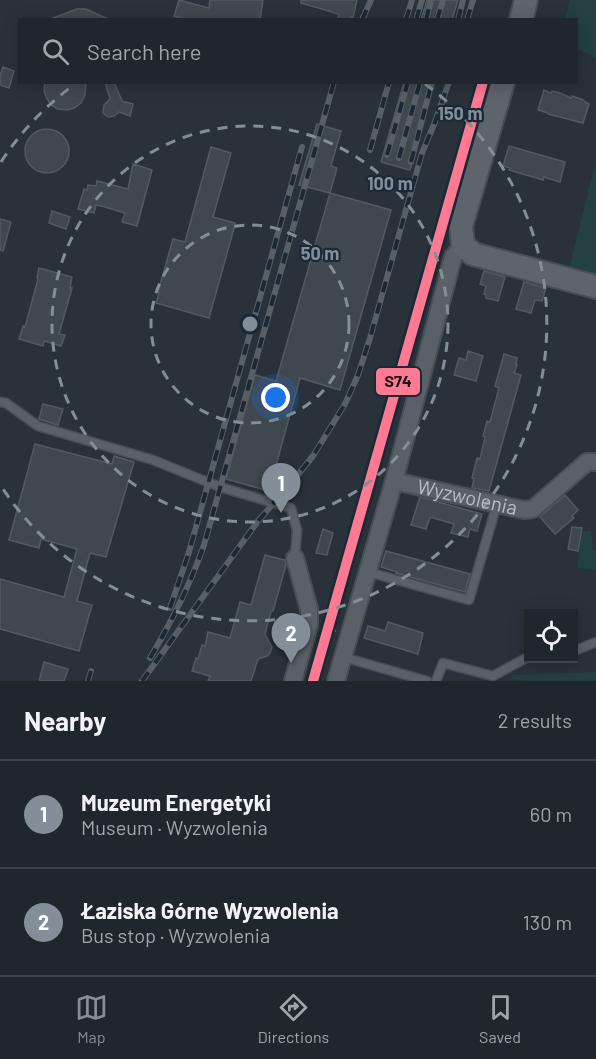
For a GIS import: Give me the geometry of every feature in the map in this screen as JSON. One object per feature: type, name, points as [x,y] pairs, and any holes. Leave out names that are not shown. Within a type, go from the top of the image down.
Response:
[{"type":"street","points":[[521,18],[526,0]]},
{"type":"street","points":[[336,681],[394,481],[453,258],[462,245],[461,226],[501,84]]},
{"type":"street","points":[[462,245],[473,254],[596,287]]},
{"type":"street","name":"Wyzwolenia","points":[[394,481],[524,510],[532,509],[587,462],[596,462]]},
{"type":"street","points":[[293,681],[309,624],[309,609],[295,558]]},
{"type":"lane","points":[[0,402],[6,403],[38,426],[153,460],[220,487],[291,508],[297,530],[295,558]]},
{"type":"lane","points":[[368,572],[469,600],[497,504]]},
{"type":"lane","points":[[578,649],[596,642]]},
{"type":"lane","points":[[343,657],[427,681]]},
{"type":"lane","points":[[436,681],[443,663],[493,676],[524,659]]},
{"type":"path","points":[[309,624],[350,634]]},
{"type":"green space","points":[[570,0],[596,0],[596,57],[578,49],[578,18],[565,18]]},
{"type":"green space","points":[[596,160],[596,276],[569,269]]},
{"type":"green space","points":[[582,531],[591,531],[596,552],[596,570],[577,568]]},
{"type":"green space","points":[[596,672],[596,681],[511,679],[512,675]]},
{"type":"building","points":[[179,0],[209,8],[210,0],[263,0],[260,18],[180,18],[174,16]]},
{"type":"building","points":[[301,0],[357,0],[353,18],[338,18],[339,14],[301,3]]},
{"type":"building","points":[[427,0],[458,0],[453,18],[422,18]]},
{"type":"building","points":[[77,9],[86,9],[106,18],[53,18]]},
{"type":"building","points":[[3,67],[14,71],[9,88],[0,85]]},
{"type":"building","points":[[45,84],[86,84],[85,95],[81,103],[67,110],[51,105],[44,91]]},
{"type":"building","points":[[106,84],[115,84],[122,101],[133,104],[130,116],[119,112],[108,117],[103,113],[104,105],[110,99]]},
{"type":"building","points":[[403,84],[433,84],[410,170],[381,162]]},
{"type":"building","points":[[544,90],[571,98],[572,96],[589,104],[583,123],[538,110]]},
{"type":"building","points":[[317,124],[341,131],[331,166],[337,168],[330,193],[299,185]]},
{"type":"building","points":[[47,129],[62,136],[69,151],[62,166],[47,173],[32,166],[25,151],[32,136]]},
{"type":"building","points":[[509,146],[565,162],[560,182],[544,177],[543,180],[503,166]]},
{"type":"building","points":[[211,147],[231,153],[213,217],[235,223],[235,225],[209,318],[156,303],[173,239],[185,242]]},
{"type":"building","points":[[133,164],[152,170],[137,226],[122,222],[125,213],[105,207],[96,205],[94,213],[78,209],[84,189],[87,190],[88,185],[96,186],[97,181],[128,189]]},
{"type":"building","points":[[330,193],[391,210],[340,390],[300,378],[269,491],[226,479],[255,375],[276,381]]},
{"type":"building","points":[[52,211],[70,217],[66,229],[49,223]]},
{"type":"building","points":[[0,219],[11,222],[3,251],[0,250]]},
{"type":"building","points":[[39,268],[72,277],[70,288],[72,288],[59,334],[65,335],[61,346],[44,341],[43,346],[19,339],[23,326],[25,327]]},
{"type":"building","points":[[484,271],[505,277],[498,301],[486,298],[484,294],[486,286],[480,284]]},
{"type":"building","points":[[524,282],[546,288],[542,301],[535,300],[531,313],[516,309]]},
{"type":"building","points":[[468,351],[483,356],[476,381],[454,375],[459,358],[466,360]]},
{"type":"building","points":[[504,354],[517,358],[514,373],[521,375],[489,491],[472,488],[474,479],[472,478],[477,458],[480,459],[487,421],[490,422],[499,388],[495,386]]},
{"type":"building","points":[[43,404],[63,409],[58,425],[39,419]]},
{"type":"building","points":[[35,444],[112,464],[114,456],[134,462],[106,557],[90,553],[77,601],[92,605],[79,651],[0,629],[0,579],[64,597],[77,549],[41,539],[39,548],[9,540]]},
{"type":"building","points":[[565,495],[578,510],[572,516],[574,518],[555,534],[540,517]]},
{"type":"building","points":[[420,497],[482,514],[477,531],[470,529],[468,537],[451,533],[454,524],[430,517],[426,529],[411,525]]},
{"type":"building","points":[[572,527],[582,528],[578,551],[568,549]]},
{"type":"building","points":[[323,529],[333,533],[327,555],[316,553]]},
{"type":"building","points":[[386,551],[470,574],[465,592],[381,567]]},
{"type":"building","points":[[265,555],[285,560],[286,565],[265,634],[272,647],[270,653],[258,659],[251,681],[208,681],[210,676],[192,671],[196,658],[198,659],[202,645],[205,646],[208,632],[230,638],[240,602],[251,605]]},
{"type":"building","points":[[388,622],[423,633],[418,654],[364,638],[368,626],[385,631]]},
{"type":"building","points":[[44,662],[68,669],[64,681],[39,681]]},
{"type":"railway","points":[[363,18],[371,0]]},
{"type":"railway","points":[[407,18],[412,0]]},
{"type":"railway","points":[[417,18],[422,0]]},
{"type":"railway","points":[[426,18],[431,0]]},
{"type":"railway","points":[[438,18],[443,0]]},
{"type":"railway","points":[[458,18],[463,0]]},
{"type":"railway","points":[[468,18],[473,0]]},
{"type":"railway","points":[[150,658],[180,603],[204,545],[333,84]]},
{"type":"railway","points":[[370,150],[388,84]]},
{"type":"railway","points":[[387,155],[407,84]]},
{"type":"railway","points":[[399,158],[419,84]]},
{"type":"railway","points":[[411,162],[431,84]]},
{"type":"railway","points":[[142,681],[258,521],[313,456],[345,404],[358,375],[370,338],[422,153],[448,84]]},
{"type":"railway","points":[[170,608],[189,552],[302,147]]},
{"type":"railway","points":[[88,681],[91,671]]},
{"type":"transit line","name":"S74","points":[[313,681],[482,84]]},
{"type":"place","name":"Muzeum Energetyki","points":[[281,513]]},
{"type":"place","name":"Łaziska Górne Wyzwolenia","points":[[291,663]]}]
